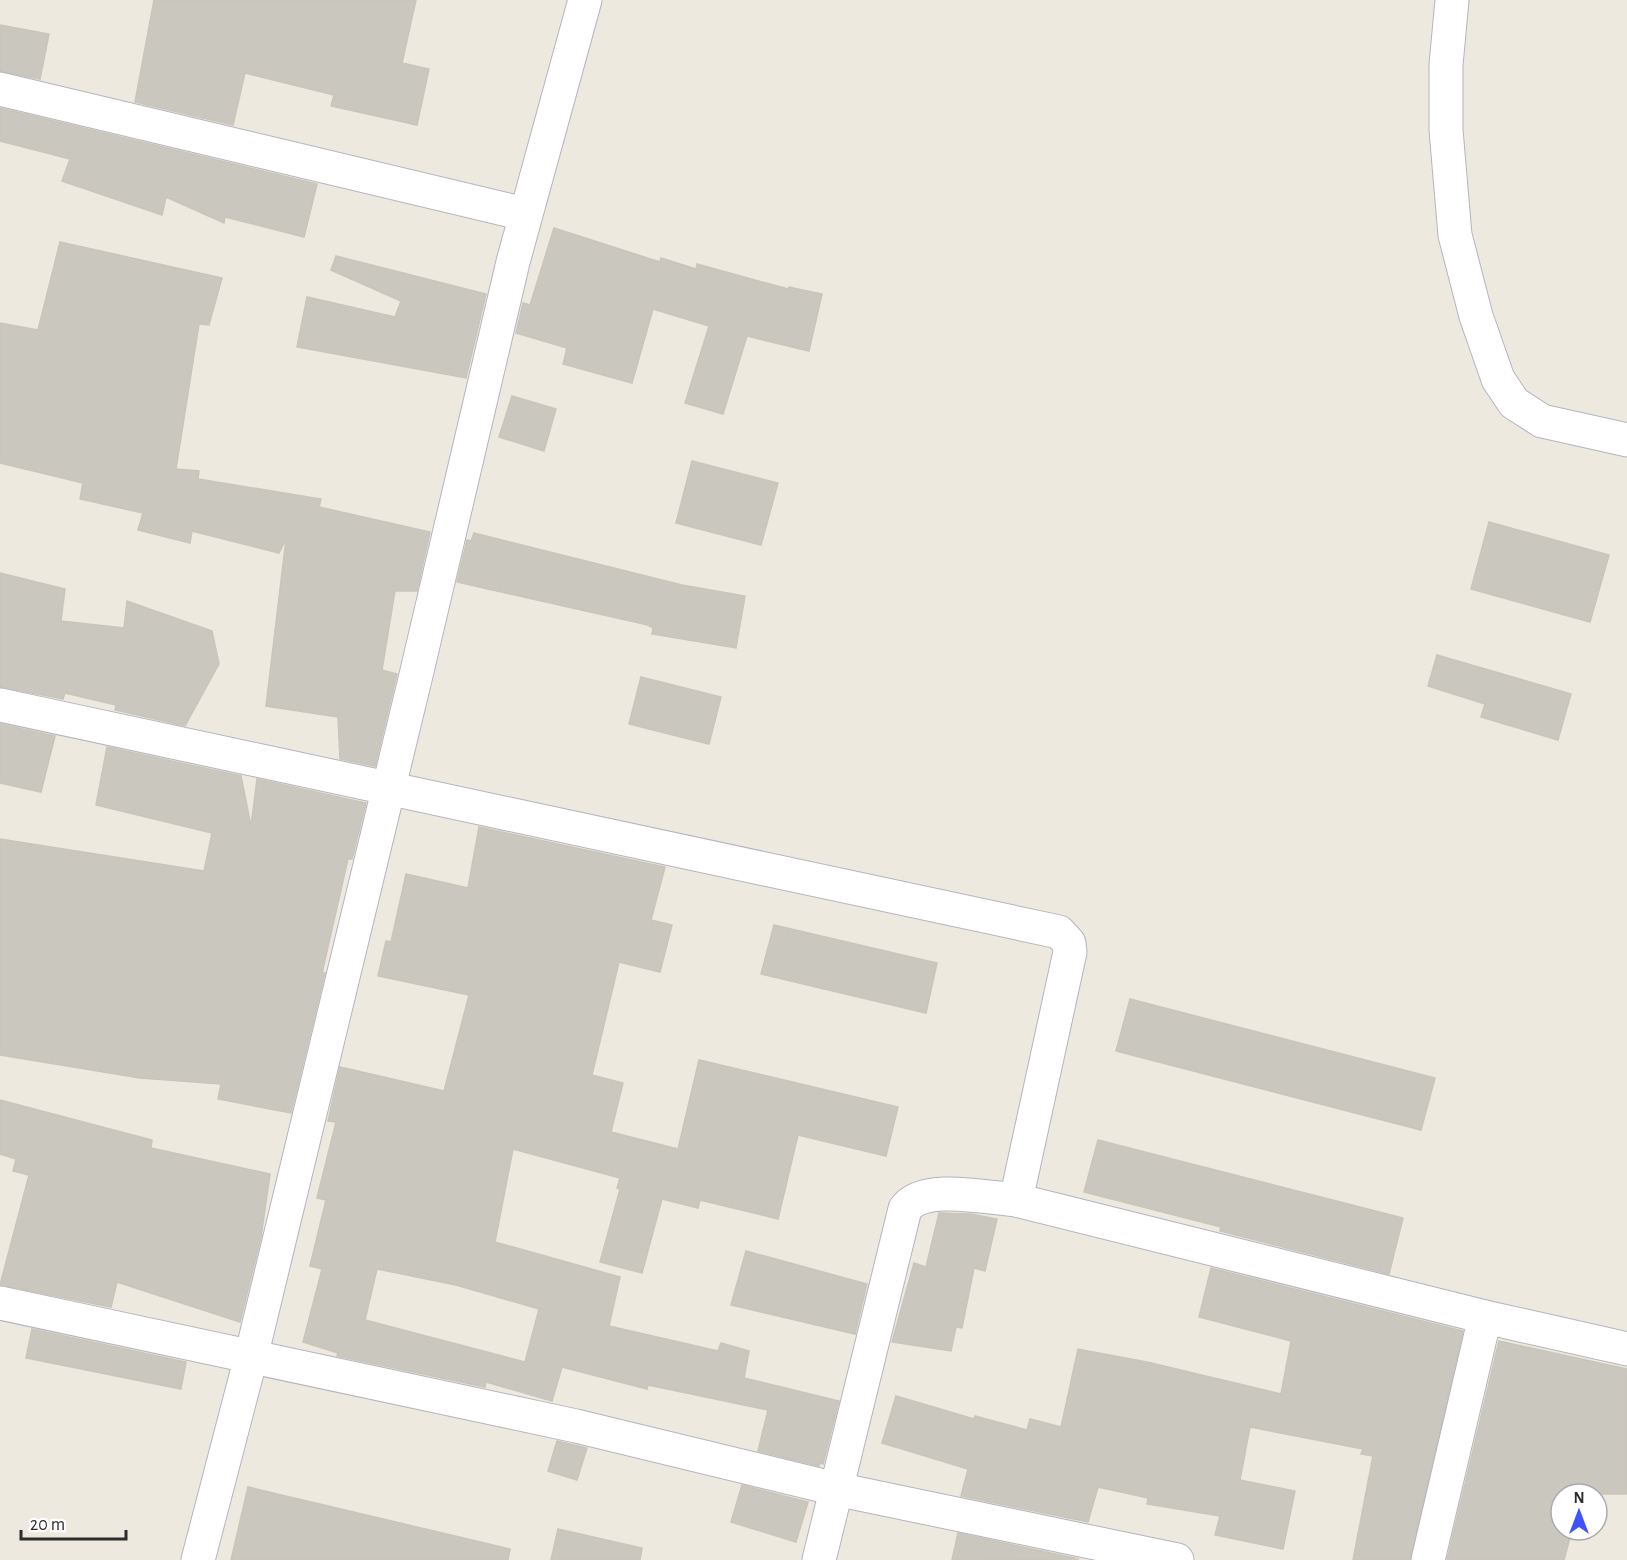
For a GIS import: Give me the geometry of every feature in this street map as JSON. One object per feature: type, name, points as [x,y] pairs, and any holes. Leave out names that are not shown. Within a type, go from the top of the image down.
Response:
[{"type":"street","points":[[198,1560],[251,1357],[525,214],[585,0]]},
{"type":"street","points":[[1452,0],[1446,65],[1446,130],[1455,235],[1476,316],[1498,379],[1514,403],[1542,421],[1627,440]]},
{"type":"street","points":[[0,89],[525,214]]},
{"type":"street","points":[[0,705],[1059,932],[1070,943],[1070,952],[1016,1200]]},
{"type":"street","points":[[819,1560],[905,1209],[916,1197],[934,1194],[1016,1200],[1485,1317],[1627,1349]]},
{"type":"street","points":[[0,1303],[576,1426],[836,1489],[1177,1560]]},
{"type":"street","points":[[1428,1560],[1485,1317]]},
{"type":"building","points":[[154,0],[416,0],[402,63],[429,69],[417,125],[331,106],[334,95],[245,73],[233,125],[135,102]]},
{"type":"building","points":[[0,25],[49,34],[40,79],[0,71]]},
{"type":"building","points":[[0,108],[317,184],[304,237],[225,217],[224,223],[166,197],[162,215],[62,181],[70,159],[0,141]]},
{"type":"building","points":[[554,228],[660,262],[661,258],[696,269],[697,264],[788,289],[789,287],[822,294],[809,351],[747,336],[723,414],[685,403],[709,326],[653,309],[632,383],[563,364],[567,348],[516,333],[523,303],[530,305]]},
{"type":"building","points":[[60,242],[222,278],[209,325],[199,324],[176,469],[199,471],[198,479],[321,499],[319,507],[430,532],[417,591],[395,591],[382,670],[397,674],[375,766],[340,759],[338,717],[266,706],[286,539],[279,553],[192,531],[190,543],[138,530],[143,513],[80,499],[83,483],[0,463],[0,323],[38,330]]},
{"type":"building","points":[[336,256],[486,294],[466,378],[297,347],[307,297],[395,317],[401,301],[331,270]]},
{"type":"building","points":[[512,396],[556,409],[544,451],[499,437]]},
{"type":"building","points":[[692,461],[778,483],[761,545],[676,523]]},
{"type":"building","points":[[1489,522],[1609,555],[1590,622],[1471,589]]},
{"type":"building","points":[[474,533],[682,585],[745,596],[736,648],[652,634],[653,628],[648,625],[457,582],[467,540],[471,541]]},
{"type":"building","points":[[0,573],[65,589],[61,621],[124,628],[127,601],[212,631],[219,664],[185,726],[115,710],[116,705],[65,693],[63,699],[0,687]]},
{"type":"building","points":[[1437,655],[1571,694],[1558,740],[1481,717],[1485,704],[1428,686]]},
{"type":"building","points":[[641,677],[721,697],[709,744],[629,724]]},
{"type":"building","points":[[0,724],[55,736],[41,792],[0,783]]},
{"type":"building","points":[[107,747],[241,776],[251,826],[257,779],[366,803],[352,859],[348,859],[322,973],[325,973],[291,1113],[218,1099],[221,1084],[140,1078],[0,1055],[0,839],[204,871],[212,833],[96,805]]},
{"type":"building","points":[[479,827],[665,867],[651,920],[672,925],[660,972],[619,962],[592,1075],[623,1083],[611,1132],[678,1149],[699,1060],[898,1107],[886,1156],[798,1135],[778,1219],[700,1200],[698,1208],[662,1199],[642,1273],[600,1262],[620,1189],[617,1188],[620,1178],[513,1149],[495,1242],[620,1277],[609,1326],[718,1351],[721,1343],[749,1351],[744,1378],[839,1401],[823,1464],[820,1463],[819,1466],[758,1451],[768,1410],[648,1385],[647,1389],[562,1367],[552,1401],[486,1382],[485,1387],[337,1356],[338,1353],[303,1342],[322,1269],[310,1266],[326,1200],[317,1198],[336,1122],[328,1121],[340,1067],[444,1091],[469,995],[378,976],[386,941],[391,942],[406,874],[468,888]],"holes":[[[377,1269],[456,1285],[539,1309],[525,1362],[365,1320]]]},
{"type":"building","points":[[774,925],[937,963],[926,1013],[761,974]]},
{"type":"building","points":[[1130,999],[1435,1078],[1421,1130],[1116,1051]]},
{"type":"building","points":[[0,1100],[152,1140],[151,1148],[270,1174],[261,1237],[240,1322],[117,1282],[111,1307],[0,1285],[29,1175],[13,1171],[16,1159],[0,1154]]},
{"type":"building","points":[[1098,1140],[1403,1218],[1389,1274],[1220,1231],[1221,1227],[1084,1192]]},
{"type":"building","points":[[939,1213],[971,1214],[997,1219],[985,1271],[974,1268],[962,1328],[956,1327],[951,1351],[892,1342],[914,1263],[926,1267]]},
{"type":"building","points":[[746,1251],[867,1284],[855,1334],[731,1305]]},
{"type":"building","points":[[1211,1268],[1463,1331],[1410,1560],[1353,1560],[1373,1456],[1361,1454],[1363,1449],[1250,1427],[1240,1480],[1295,1491],[1283,1549],[1215,1535],[1220,1516],[1147,1504],[1148,1498],[1098,1487],[1088,1522],[961,1496],[968,1469],[882,1443],[896,1396],[974,1419],[975,1416],[1027,1430],[1030,1419],[1061,1427],[1078,1349],[1147,1362],[1281,1394],[1291,1341],[1199,1317]]},
{"type":"building","points":[[32,1329],[186,1362],[181,1389],[26,1358]]},
{"type":"building","points":[[1499,1341],[1627,1369],[1627,1494],[1609,1494],[1609,1482],[1549,1482],[1549,1542],[1569,1542],[1564,1560],[1447,1560]]},
{"type":"building","points":[[557,1441],[587,1448],[577,1480],[548,1471]]},
{"type":"building","points":[[742,1485],[808,1502],[796,1542],[731,1522]]},
{"type":"building","points":[[248,1487],[510,1549],[508,1560],[231,1560]]},
{"type":"building","points":[[558,1529],[642,1548],[640,1560],[551,1560]]},
{"type":"building","points":[[958,1533],[1079,1559],[952,1560]]}]
